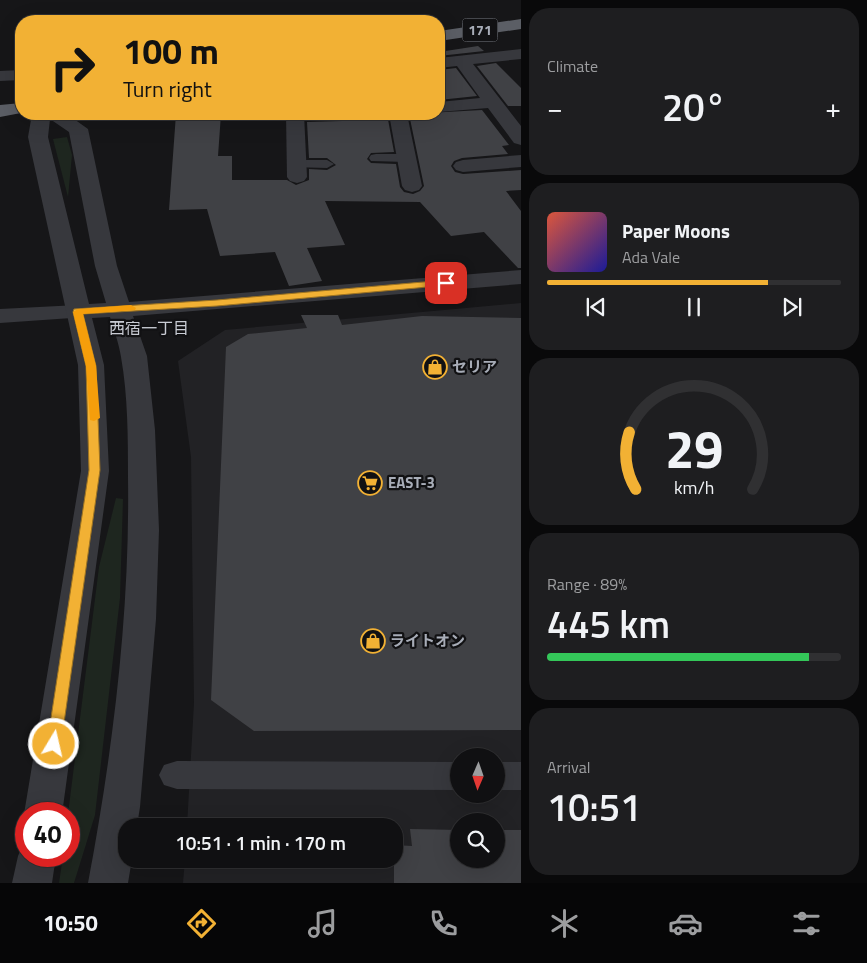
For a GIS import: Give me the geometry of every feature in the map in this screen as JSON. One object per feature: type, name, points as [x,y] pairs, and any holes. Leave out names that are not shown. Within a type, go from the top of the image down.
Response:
[{"type":"highway","name":"171","points":[[445,35],[521,24]]},
{"type":"highway","points":[[0,111],[15,109]]},
{"type":"street","points":[[445,62],[521,54]]},
{"type":"street","points":[[462,61],[521,139]]},
{"type":"street","points":[[0,76],[15,76]]},
{"type":"street","points":[[445,107],[494,102]]},
{"type":"street","points":[[39,120],[38,137],[91,366],[95,470],[45,802]]},
{"type":"street","points":[[65,120],[78,129],[93,208],[134,356],[139,395],[144,530],[140,619],[122,797],[108,883]]},
{"type":"street","points":[[295,120],[296,170]]},
{"type":"street","points":[[399,120],[412,186]]},
{"type":"street","points":[[463,166],[521,161]]},
{"type":"street","points":[[0,316],[217,303],[521,277]]},
{"type":"street","points":[[177,775],[450,776]]},
{"type":"street","points":[[505,776],[521,776]]},
{"type":"street","points":[[32,883],[35,867]]},
{"type":"lane","points":[[376,158],[407,158]]},
{"type":"lane","points":[[296,170],[326,164]]},
{"type":"shaded area","points":[[67,137],[72,155],[68,197],[53,139]]},
{"type":"shaded area","name":"EAST-3","points":[[521,303],[521,883],[183,883],[184,868],[403,868],[403,818],[187,818],[194,703],[191,457],[178,361],[225,330]]},
{"type":"shaded area","points":[[116,498],[123,499],[120,598],[95,815],[80,864],[80,802],[70,802],[99,567]]},
{"type":"shaded area","points":[[61,867],[79,867],[74,883],[59,883]]},
{"type":"building","points":[[478,46],[484,51],[445,55],[445,51]]},
{"type":"building","points":[[496,63],[521,88],[521,106],[508,106],[477,66]]},
{"type":"building","points":[[456,68],[477,96],[445,99],[445,69]]},
{"type":"building","points":[[482,110],[509,145],[502,146],[508,154],[462,158],[454,161],[451,166],[455,172],[463,174],[521,170],[521,190],[506,191],[521,211],[521,268],[518,268],[484,232],[451,236],[420,202],[325,201],[345,245],[307,248],[322,281],[289,286],[275,252],[220,256],[207,209],[169,210],[176,120],[221,120],[218,156],[232,156],[232,180],[287,180],[296,185],[309,180],[309,169],[327,170],[336,165],[327,158],[309,158],[307,122],[388,120],[394,152],[371,153],[367,159],[371,163],[396,164],[400,187],[404,192],[413,194],[420,191],[424,186],[410,120],[445,120],[445,112]]},
{"type":"building","name":"EAST-3","points":[[301,315],[338,315],[342,325],[422,316],[521,318],[521,730],[254,731],[211,700],[226,347],[248,334],[307,328]]},
{"type":"building","points":[[410,829],[450,830],[450,868],[505,868],[505,830],[521,830],[521,883],[394,883],[394,868],[403,868],[403,846],[412,846]]},
{"type":"slow traffic","points":[[94,418],[91,366],[78,312],[131,308]]},
{"type":"place","name":"セリア","points":[[435,367]]},
{"type":"place","name":"EAST-3","points":[[370,483]]},
{"type":"place","name":"ライトオン","points":[[373,641]]},
{"type":"district","name":"西宿一丁目","points":[[149,328]]},
{"type":"route","points":[[54,744],[95,470],[91,366],[78,312],[217,303],[446,283]]}]
